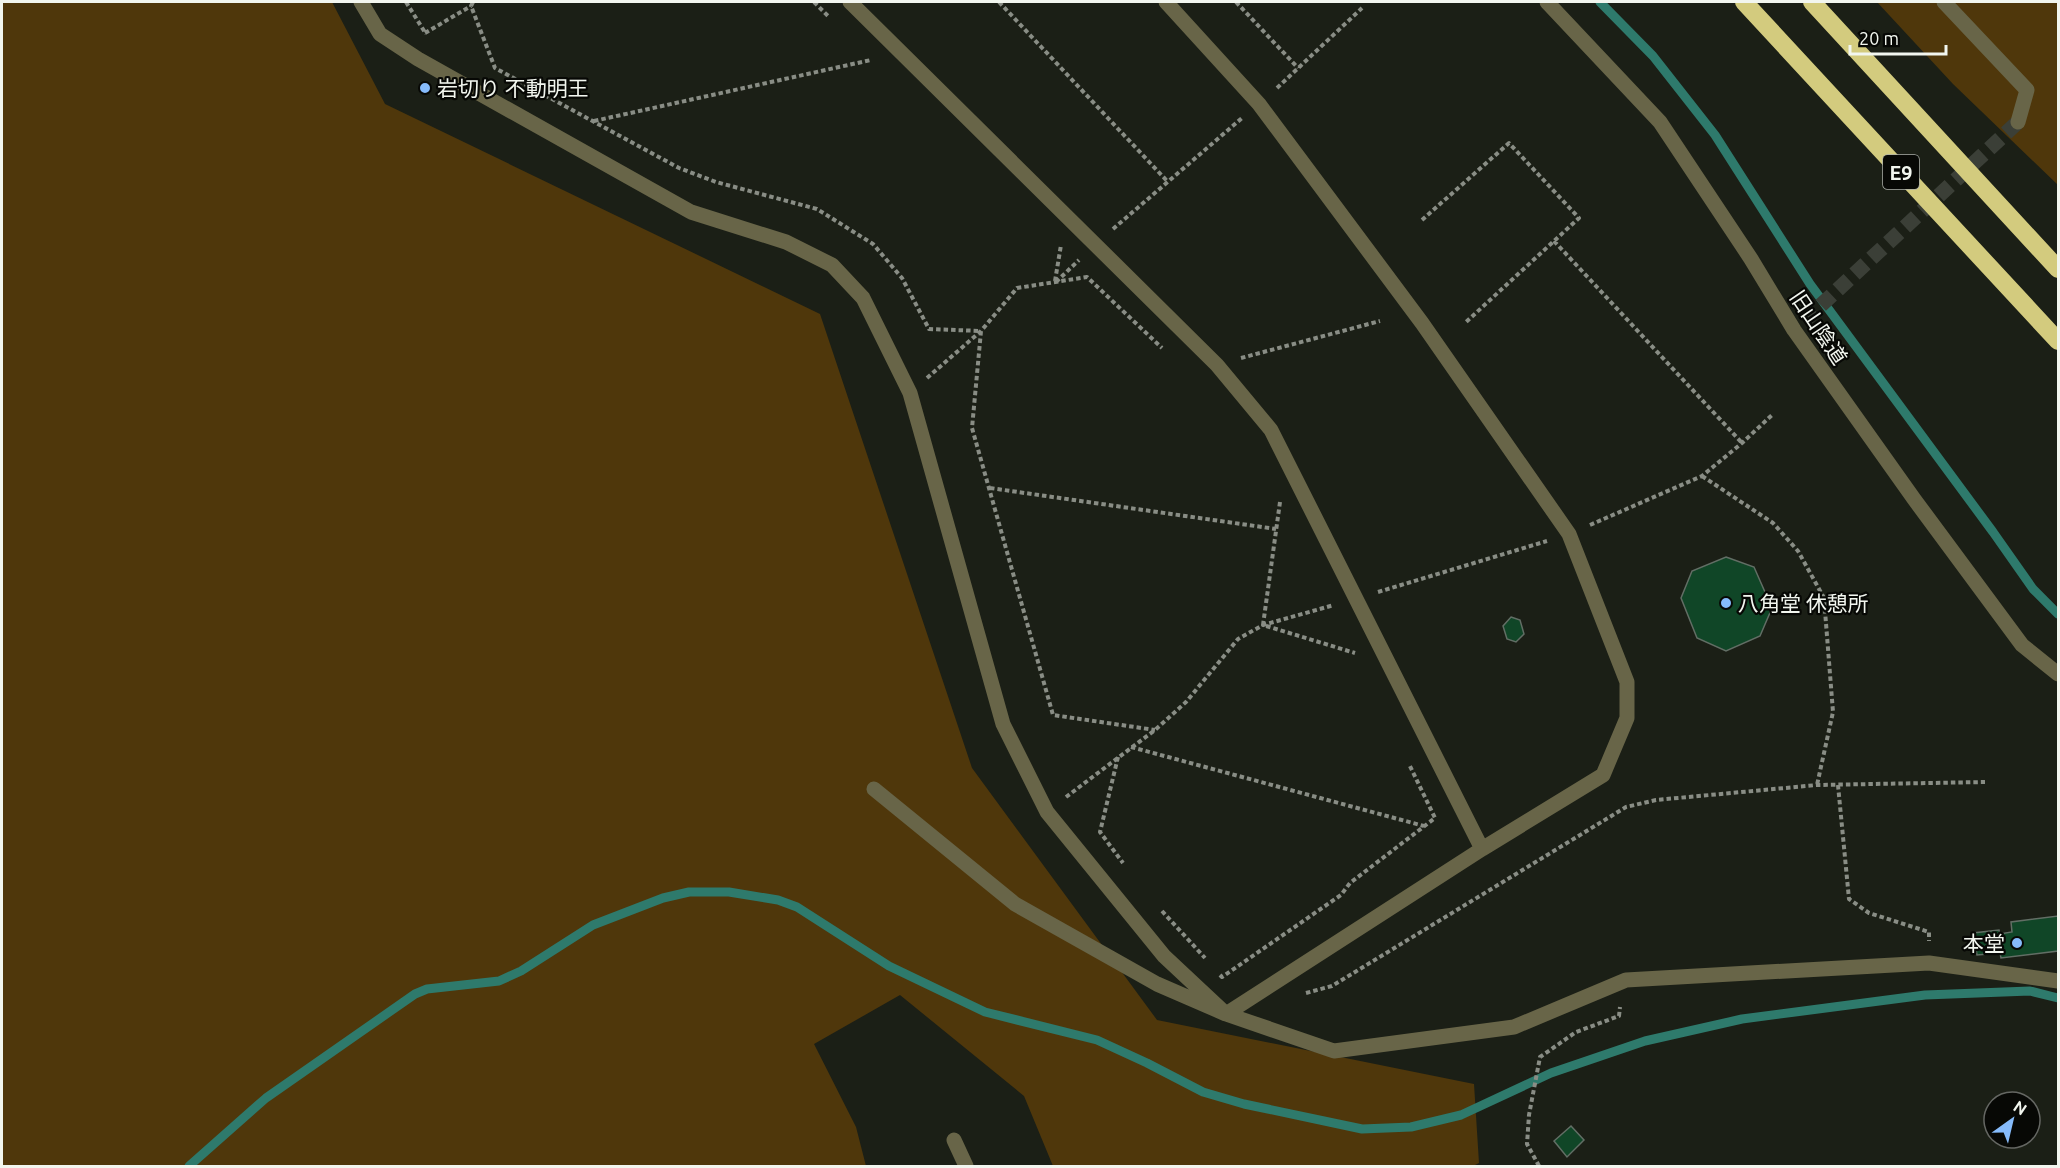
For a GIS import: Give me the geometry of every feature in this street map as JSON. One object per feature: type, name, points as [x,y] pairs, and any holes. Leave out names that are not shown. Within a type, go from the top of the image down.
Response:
[{"type":"highway","name":"E9","points":[[1744,2],[2058,341]]},
{"type":"highway","name":"E9","points":[[1812,2],[2058,269]]},
{"type":"street","points":[[361,2],[380,34],[408,52],[691,212],[786,242],[832,265],[863,298],[910,393],[1003,724],[1047,812],[1164,956],[1226,1014]]},
{"type":"street","points":[[850,2],[1217,365],[1271,430],[1482,849]]},
{"type":"street","points":[[1166,2],[1259,104],[1422,323],[1569,534],[1627,682],[1627,718],[1603,775],[1482,849],[1226,1014]]},
{"type":"street","name":"旧山陰道","points":[[1547,2],[1660,122],[1751,259],[1799,325],[1914,499],[2022,645],[2058,674]]},
{"type":"street","points":[[1944,2],[2027,90],[2018,122]]},
{"type":"street","points":[[874,789],[1015,904],[1157,984],[1226,1014],[1334,1050],[1514,1027],[1626,980],[1929,963],[2058,981]]},
{"type":"street","points":[[954,1140],[966,1167]]},
{"type":"path","points":[[999,2],[1168,182]]},
{"type":"path","points":[[1236,2],[1298,68]]},
{"type":"path","points":[[425,33],[472,4],[495,68],[678,168],[716,182],[817,209],[873,244],[902,278],[929,329],[981,331]]},
{"type":"path","points":[[1055,282],[1259,104],[1362,8]]},
{"type":"path","points":[[594,122],[872,60]]},
{"type":"path","points":[[1422,220],[1509,143],[1579,218],[1465,323]]},
{"type":"path","points":[[1554,240],[1742,444]]},
{"type":"path","points":[[910,393],[981,331],[1017,288],[1087,277],[1165,351]]},
{"type":"path","points":[[1217,365],[1380,321]]},
{"type":"path","points":[[981,331],[972,428],[1053,715],[1155,730]]},
{"type":"path","points":[[1047,812],[1155,730],[1186,702],[1238,639],[1263,625],[1569,534],[1702,476],[1742,444],[1772,415]]},
{"type":"path","points":[[1702,476],[1773,523],[1798,551],[1824,598],[1833,712],[1817,785]]},
{"type":"path","points":[[990,489],[1276,529]]},
{"type":"path","points":[[1263,625],[1280,497]]},
{"type":"path","points":[[1263,625],[1357,653]]},
{"type":"path","points":[[1130,747],[1424,826]]},
{"type":"path","points":[[1118,756],[1100,832],[1125,866]]},
{"type":"path","points":[[1214,968],[1222,977],[1341,895],[1350,883],[1435,818],[1406,756]]},
{"type":"path","points":[[1300,994],[1332,986],[1626,807],[1656,800],[1817,785],[1985,782]]},
{"type":"path","points":[[1838,785],[1849,899],[1869,913],[1929,932],[1929,963]]},
{"type":"path","points":[[1160,909],[1207,960]]},
{"type":"path","points":[[1539,1167],[1527,1144],[1529,1115],[1540,1057],[1576,1032],[1618,1016],[1626,980]]},
{"type":"shaded area","points":[[2,2],[332,2],[385,104],[820,314],[972,768],[1157,1020],[1474,1084],[1479,1163],[1473,1166],[1053,1166],[1024,1096],[900,995],[814,1044],[856,1127],[866,1166],[2,1166]]},
{"type":"shaded area","points":[[1877,2],[2058,2],[2058,185],[1953,84]]},
{"type":"building","name":"八角堂 休憩所","points":[[1726,557],[1754,567],[1772,608],[1760,636],[1726,651],[1697,638],[1681,598],[1692,571]]},
{"type":"building","points":[[1511,617],[1520,620],[1524,634],[1516,642],[1507,639],[1503,626]]},
{"type":"building","name":"本堂","points":[[2058,916],[2058,951],[2001,958],[2000,953],[1977,955],[1973,933],[1999,930],[2000,934],[2012,932],[2011,922]]},
{"type":"building","points":[[1571,1126],[1584,1140],[1567,1157],[1554,1141]]},
{"type":"waterway","points":[[1600,2],[1653,56],[1715,135],[1810,284],[2033,589],[2058,614]]},
{"type":"waterway","points":[[189,1166],[266,1098],[415,994],[427,989],[499,981],[521,971],[593,925],[663,898],[689,892],[729,892],[778,900],[797,907],[889,966],[985,1012],[1097,1040],[1203,1092],[1244,1104],[1362,1129],[1411,1127],[1461,1115],[1551,1073],[1645,1041],[1742,1019],[1925,995],[2030,991],[2058,998]]},
{"type":"tunnel","points":[[1804,321],[2018,122]]},
{"type":"place","name":"岩切り 不動明王","points":[[425,88]]},
{"type":"place","name":"八角堂 休憩所","points":[[1726,603]]},
{"type":"place","name":"本堂","points":[[2017,943]]}]
